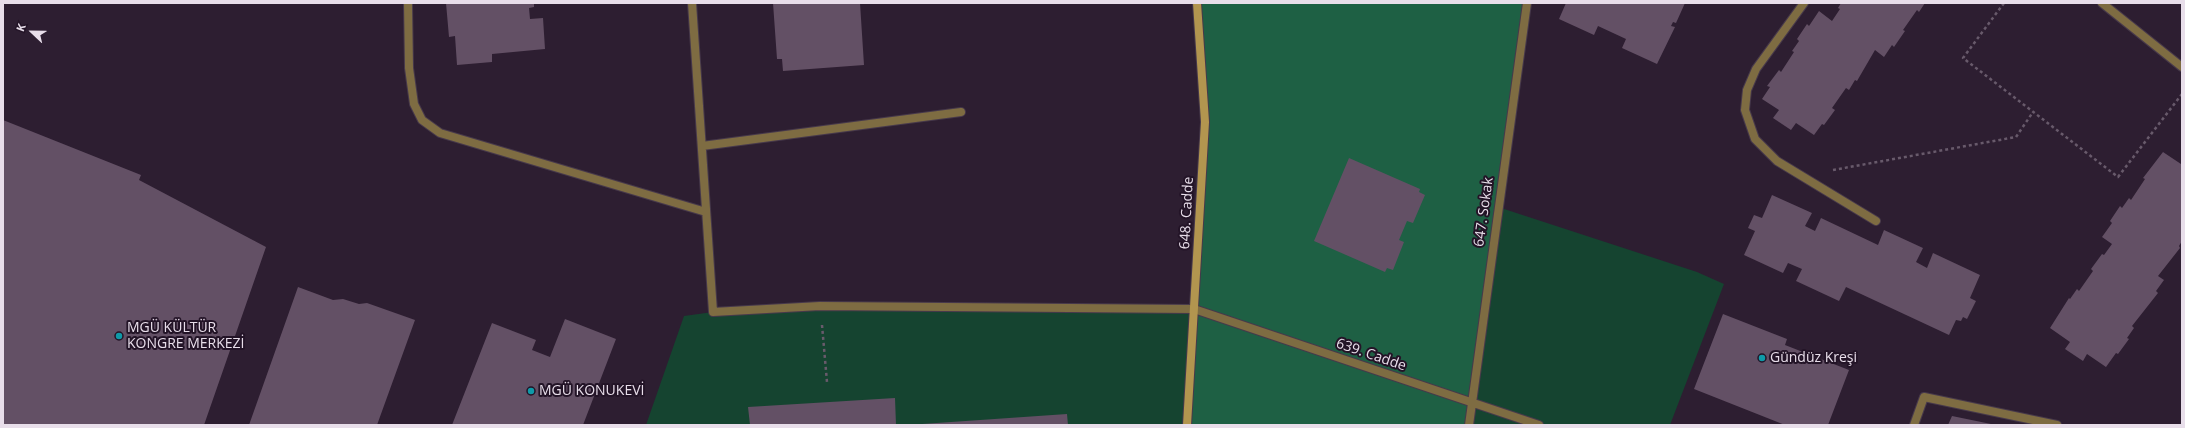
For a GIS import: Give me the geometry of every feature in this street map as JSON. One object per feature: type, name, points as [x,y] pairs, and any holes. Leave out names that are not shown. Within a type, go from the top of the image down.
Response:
[{"type":"street","points":[[408,3],[410,68],[414,104],[422,120],[440,132],[706,212],[692,3]]},
{"type":"street","name":"648. Cadde","points":[[1186,425],[1206,122],[1198,3]]},
{"type":"street","name":"647. Sokak","points":[[1469,425],[1527,3]]},
{"type":"street","points":[[1804,3],[1756,69],[1747,90],[1745,110],[1755,139],[1777,161],[1876,221]]},
{"type":"street","points":[[2102,3],[2182,67]]},
{"type":"street","points":[[702,146],[961,112]]},
{"type":"street","name":"639. Cadde","points":[[706,212],[713,312],[820,306],[1194,309],[1539,425]]},
{"type":"street","points":[[1914,425],[1924,396],[2057,425]]},
{"type":"path","points":[[2004,3],[1962,58],[2118,177],[2182,94]]},
{"type":"path","points":[[1802,176],[2016,137],[2033,112]]},
{"type":"path","points":[[820,306],[827,382]]},
{"type":"green space","points":[[1197,3],[1527,3],[1469,425],[1187,425],[1205,122]]},
{"type":"green space","points":[[1498,207],[1697,272],[1724,284],[1670,425],[1469,425]]},
{"type":"green space","points":[[820,306],[1194,309],[1187,425],[646,425],[684,316],[713,312]]},
{"type":"building","points":[[446,3],[534,3],[534,7],[529,8],[530,19],[543,18],[545,49],[492,54],[492,62],[457,65],[455,36],[449,37]]},
{"type":"building","points":[[773,3],[860,3],[864,65],[783,71],[782,59],[777,59]]},
{"type":"building","points":[[1566,3],[1685,3],[1676,23],[1673,22],[1671,26],[1675,27],[1657,64],[1622,48],[1626,39],[1598,26],[1594,35],[1559,19]]},
{"type":"building","points":[[1841,3],[1925,3],[1919,12],[1917,10],[1903,30],[1905,31],[1894,47],[1892,45],[1884,57],[1875,50],[1857,81],[1855,80],[1849,90],[1846,88],[1832,108],[1835,110],[1824,125],[1822,124],[1814,135],[1796,123],[1791,130],[1773,118],[1779,110],[1762,99],[1770,87],[1767,86],[1779,70],[1781,72],[1794,52],[1792,51],[1799,41],[1797,39],[1807,24],[1809,26],[1819,11],[1832,21],[1840,9],[1838,8]]},
{"type":"building","name":"MGÜ KÜLTÜR KONGRE MERKEZİ","points":[[3,120],[141,175],[139,180],[266,247],[204,425],[3,425]]},
{"type":"building","points":[[2163,152],[2181,164],[2182,163],[2182,241],[2179,246],[2180,248],[2158,276],[2164,280],[2156,291],[2158,293],[2132,326],[2134,328],[2127,338],[2129,339],[2118,354],[2116,353],[2106,367],[2087,354],[2083,361],[2065,349],[2070,342],[2050,328],[2069,298],[2070,299],[2077,289],[2079,291],[2093,271],[2091,269],[2102,254],[2104,255],[2112,244],[2102,237],[2112,223],[2110,221],[2120,206],[2122,208],[2129,198],[2131,200],[2145,179],[2143,178]]},
{"type":"building","points":[[1349,158],[1420,189],[1419,192],[1425,195],[1413,223],[1407,221],[1399,240],[1404,242],[1393,270],[1387,268],[1385,272],[1314,241]]},
{"type":"building","points":[[1772,195],[1812,213],[1805,226],[1815,231],[1821,218],[1878,245],[1884,230],[1923,248],[1916,262],[1927,268],[1933,253],[1980,275],[1970,298],[1976,301],[1967,319],[1963,317],[1961,321],[1956,320],[1949,335],[1846,287],[1839,301],[1796,281],[1802,269],[1788,263],[1783,273],[1744,255],[1755,231],[1748,228],[1754,215],[1762,218]]},
{"type":"building","points":[[298,287],[333,300],[343,299],[359,304],[367,303],[415,320],[377,425],[249,425]]},
{"type":"building","name":"Gündüz Kreşi","points":[[1723,314],[1787,339],[1785,345],[1849,370],[1828,425],[1785,425],[1694,389]]},
{"type":"building","name":"MGÜ KONUKEVİ","points":[[565,319],[616,339],[583,425],[452,425],[492,323],[536,340],[532,350],[550,357]]},
{"type":"building","points":[[895,398],[896,425],[750,425],[748,407]]},
{"type":"building","points":[[1067,414],[1068,425],[922,425],[922,424]]},
{"type":"building","points":[[1952,416],[1991,424],[1991,425],[1948,425]]},
{"type":"place","name":"MGÜ KÜLTÜR KONGRE MERKEZİ","points":[[119,336]]},
{"type":"place","name":"Gündüz Kreşi","points":[[1762,358]]},
{"type":"place","name":"MGÜ KONUKEVİ","points":[[531,391]]}]
